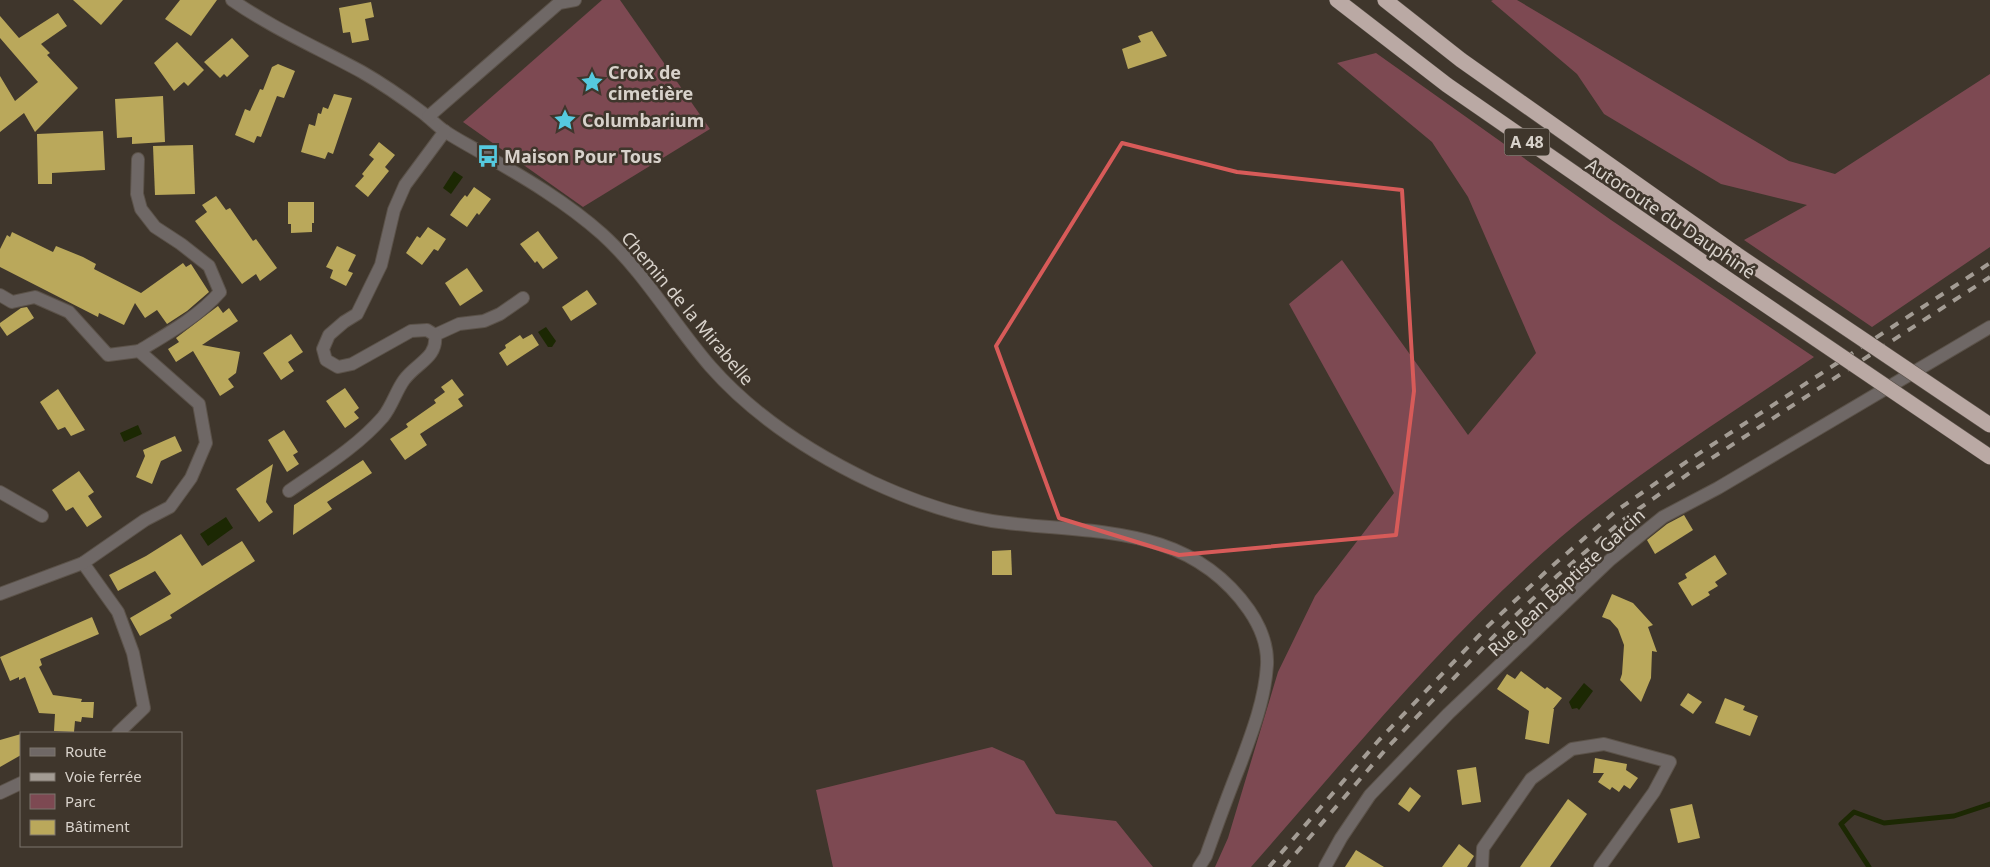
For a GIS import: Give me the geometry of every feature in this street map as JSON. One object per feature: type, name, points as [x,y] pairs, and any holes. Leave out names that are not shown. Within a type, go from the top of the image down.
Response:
[{"type":"highway","name":"Autoroute du Dauphiné","points":[[1337,0],[1454,91],[1990,457]]},
{"type":"highway","name":"Autoroute du Dauphiné","points":[[1385,0],[1484,76],[1736,254],[1990,425]]},
{"type":"street","name":"Chemin de la Mirabelle","points":[[232,0],[253,15],[364,73],[397,93],[444,131],[558,199],[603,235],[638,274],[710,366],[744,400],[798,439],[852,472],[902,496],[945,511],[990,520],[1101,530],[1145,538],[1179,551],[1205,566],[1230,585],[1259,626],[1266,646],[1267,664],[1263,693],[1254,727],[1206,856],[1199,867]]},
{"type":"street","points":[[428,117],[559,3],[575,0]]},
{"type":"street","points":[[435,335],[427,330],[411,331],[352,364],[338,367],[326,360],[323,350],[329,335],[357,314],[381,265],[394,210],[405,185],[444,131]]},
{"type":"street","points":[[0,295],[12,302],[35,297],[69,312],[108,355],[139,351],[209,305],[220,292],[209,266],[155,227],[141,209],[137,194],[138,159]]},
{"type":"street","points":[[435,335],[459,324],[484,321],[500,314],[523,298]]},
{"type":"street","name":"Rue Jean Baptiste Garcin","points":[[1325,867],[1341,838],[1370,795],[1448,714],[1611,559],[1663,516],[1718,488],[1990,327]]},
{"type":"street","points":[[289,491],[353,446],[384,415],[404,380],[414,368],[432,355],[436,343],[435,335]]},
{"type":"street","points":[[0,594],[83,563],[145,520],[170,507],[191,478],[206,443],[199,404],[139,351]]},
{"type":"street","points":[[0,492],[42,516]]},
{"type":"street","points":[[83,563],[118,612],[132,654],[144,708],[119,732]]},
{"type":"street","points":[[1482,867],[1483,848],[1531,779],[1572,749],[1604,744],[1670,762],[1654,792],[1600,867]]},
{"type":"street","points":[[0,793],[20,783]]},
{"type":"highlighted area","points":[[1122,143],[1237,172],[1402,190],[1414,391],[1396,535],[1179,555],[1059,518],[996,346]]},
{"type":"green space","points":[[602,0],[620,0],[710,129],[583,207],[463,122]]},
{"type":"green space","points":[[1517,0],[1789,161],[1835,174],[1990,74],[1990,247],[1872,327],[1744,240],[1807,205],[1721,184],[1604,114],[1577,74],[1491,1]]},
{"type":"green space","points":[[1376,53],[1611,220],[1814,357],[1653,466],[1561,537],[1478,614],[1400,696],[1251,867],[1215,867],[1228,838],[1278,672],[1315,596],[1394,493],[1289,304],[1342,260],[1468,435],[1536,353],[1468,197],[1432,142],[1337,63]]},
{"type":"green space","points":[[992,747],[1024,761],[1056,814],[1116,821],[1153,867],[833,867],[816,790]]},
{"type":"shaded area","points":[[454,171],[463,177],[451,194],[443,188]]},
{"type":"shaded area","points":[[546,327],[556,341],[552,347],[548,347],[538,332]]},
{"type":"shaded area","points":[[138,425],[142,434],[124,442],[120,433]]},
{"type":"shaded area","points":[[226,517],[233,528],[208,546],[200,534]]},
{"type":"shaded area","points":[[1584,683],[1593,691],[1579,710],[1577,708],[1572,709],[1569,702]]},
{"type":"building","points":[[73,0],[123,0],[101,25]]},
{"type":"building","points":[[180,0],[217,0],[191,36],[165,19]]},
{"type":"building","points":[[371,2],[374,17],[365,19],[369,40],[352,43],[350,32],[343,33],[339,8]]},
{"type":"building","points":[[58,13],[67,26],[41,44],[50,53],[47,55],[78,88],[35,132],[24,113],[0,132],[0,76],[15,101],[38,82],[0,38],[0,16],[19,38]]},
{"type":"building","points":[[1152,31],[1167,56],[1128,69],[1122,49],[1141,42],[1138,36]]},
{"type":"building","points":[[232,38],[249,56],[227,77],[224,74],[220,78],[204,62]]},
{"type":"building","points":[[177,42],[204,70],[188,86],[184,82],[174,91],[154,63]]},
{"type":"building","points":[[278,64],[295,71],[284,98],[277,96],[261,137],[257,136],[254,143],[235,135],[245,109],[250,111],[260,89],[263,90],[272,67]]},
{"type":"building","points":[[334,94],[352,98],[333,154],[328,152],[325,159],[301,152],[309,124],[315,126],[318,113],[321,114],[323,107],[328,109]]},
{"type":"building","points":[[163,96],[165,142],[132,144],[132,137],[117,138],[115,99]]},
{"type":"building","points":[[103,131],[105,170],[52,173],[52,184],[38,184],[37,134]]},
{"type":"building","points":[[379,142],[395,155],[385,167],[389,171],[368,197],[355,186],[364,176],[362,174],[374,159],[369,155]]},
{"type":"building","points":[[193,145],[195,194],[155,195],[153,146]]},
{"type":"building","points":[[474,187],[491,199],[479,215],[477,213],[467,227],[450,215],[465,195],[467,197]]},
{"type":"building","points":[[216,196],[226,210],[230,208],[253,241],[256,239],[277,268],[260,281],[256,274],[242,284],[195,221],[207,212],[202,205]]},
{"type":"building","points":[[288,202],[314,202],[312,232],[291,233],[291,224],[288,224]]},
{"type":"building","points":[[428,227],[446,239],[438,251],[434,249],[422,265],[406,253],[417,236],[420,238]]},
{"type":"building","points":[[538,231],[558,258],[543,269],[537,261],[535,263],[520,244]]},
{"type":"building","points":[[12,232],[53,252],[56,246],[83,257],[96,264],[94,269],[141,293],[183,263],[186,267],[191,264],[209,292],[187,311],[167,324],[157,310],[145,318],[135,303],[124,325],[99,313],[98,317],[0,267],[0,249],[7,235],[10,237]]},
{"type":"building","points":[[337,246],[356,255],[348,271],[353,273],[346,286],[330,278],[333,270],[326,267]]},
{"type":"building","points":[[467,268],[483,291],[460,306],[445,283]]},
{"type":"building","points":[[587,290],[597,304],[571,321],[562,307]]},
{"type":"building","points":[[218,306],[223,313],[229,308],[238,321],[202,345],[240,352],[236,373],[228,379],[234,387],[220,396],[193,351],[176,362],[168,349],[179,342],[176,338]]},
{"type":"building","points":[[27,307],[34,318],[7,336],[0,323],[21,308]]},
{"type":"building","points":[[291,334],[303,352],[288,362],[294,371],[281,380],[263,353]]},
{"type":"building","points":[[532,334],[539,345],[507,366],[499,353],[506,348],[505,345],[520,335],[523,339]]},
{"type":"building","points":[[452,379],[464,395],[458,399],[463,406],[420,434],[427,445],[405,460],[390,439],[408,427],[406,424],[436,403],[434,400],[445,392],[441,387]]},
{"type":"building","points":[[345,388],[359,408],[354,412],[359,418],[345,428],[326,401]]},
{"type":"building","points":[[58,389],[85,430],[71,436],[65,427],[58,430],[40,402]]},
{"type":"building","points":[[284,430],[298,452],[293,455],[299,464],[287,472],[268,440]]},
{"type":"building","points":[[175,436],[182,451],[161,461],[152,484],[136,477],[145,456],[143,450]]},
{"type":"building","points":[[363,460],[372,473],[327,502],[332,509],[293,535],[294,505]]},
{"type":"building","points":[[273,464],[266,502],[273,512],[259,522],[236,489]]},
{"type":"building","points":[[79,471],[94,492],[88,496],[102,517],[87,527],[73,507],[66,511],[52,490]]},
{"type":"building","points":[[1684,515],[1693,530],[1655,554],[1647,540],[1667,524]]},
{"type":"building","points":[[181,534],[202,566],[242,541],[255,561],[170,615],[172,618],[140,636],[130,618],[171,594],[155,571],[118,591],[109,575],[146,556]]},
{"type":"building","points":[[1011,550],[1012,575],[992,575],[992,551]]},
{"type":"building","points":[[1715,555],[1727,574],[1715,582],[1718,586],[1708,592],[1710,595],[1692,606],[1678,583],[1687,578],[1685,574]]},
{"type":"building","points":[[1612,594],[1633,603],[1653,625],[1648,627],[1657,652],[1652,651],[1651,678],[1641,702],[1620,680],[1624,645],[1618,629],[1610,620],[1602,617]]},
{"type":"building","points":[[92,617],[99,634],[40,659],[42,665],[39,667],[53,695],[82,699],[81,702],[94,702],[93,718],[82,717],[81,722],[75,721],[74,732],[54,731],[55,714],[39,713],[25,677],[19,680],[19,677],[10,681],[0,657]]},
{"type":"building","points":[[1521,671],[1545,689],[1547,687],[1562,698],[1553,709],[1549,744],[1525,739],[1529,711],[1497,689],[1507,674],[1515,679]]},
{"type":"building","points":[[1688,693],[1702,702],[1693,714],[1680,705]]},
{"type":"building","points":[[1725,698],[1745,706],[1743,710],[1758,716],[1750,736],[1715,723]]},
{"type":"building","points":[[20,734],[20,756],[0,767],[0,740]]},
{"type":"building","points":[[1595,758],[1627,764],[1626,770],[1638,778],[1630,789],[1624,785],[1619,792],[1612,787],[1610,790],[1598,782],[1604,773],[1593,773]]},
{"type":"building","points":[[1476,767],[1481,802],[1462,805],[1457,770]]},
{"type":"building","points":[[1410,787],[1421,796],[1409,812],[1398,804]]},
{"type":"building","points":[[1568,799],[1587,814],[1550,867],[1520,867]]},
{"type":"building","points":[[1692,804],[1700,838],[1678,843],[1670,809]]},
{"type":"building","points":[[1459,844],[1474,856],[1467,867],[1442,867]]},
{"type":"building","points":[[1356,850],[1384,867],[1345,867]]},
{"type":"waterway","points":[[1869,867],[1841,824],[1854,812],[1884,823],[1954,816],[1990,804]]},
{"type":"railway","points":[[1269,867],[1379,740],[1488,626],[1551,567],[1616,511],[1689,460],[1990,263]]},
{"type":"railway","points":[[1284,867],[1387,748],[1496,634],[1558,575],[1623,520],[1695,469],[1990,277]]},
{"type":"place","name":"Croix de cimetière","points":[[592,82]]},
{"type":"place","name":"Columbarium","points":[[565,120]]},
{"type":"place","name":"Maison Pour Tous","points":[[488,156]]}]
